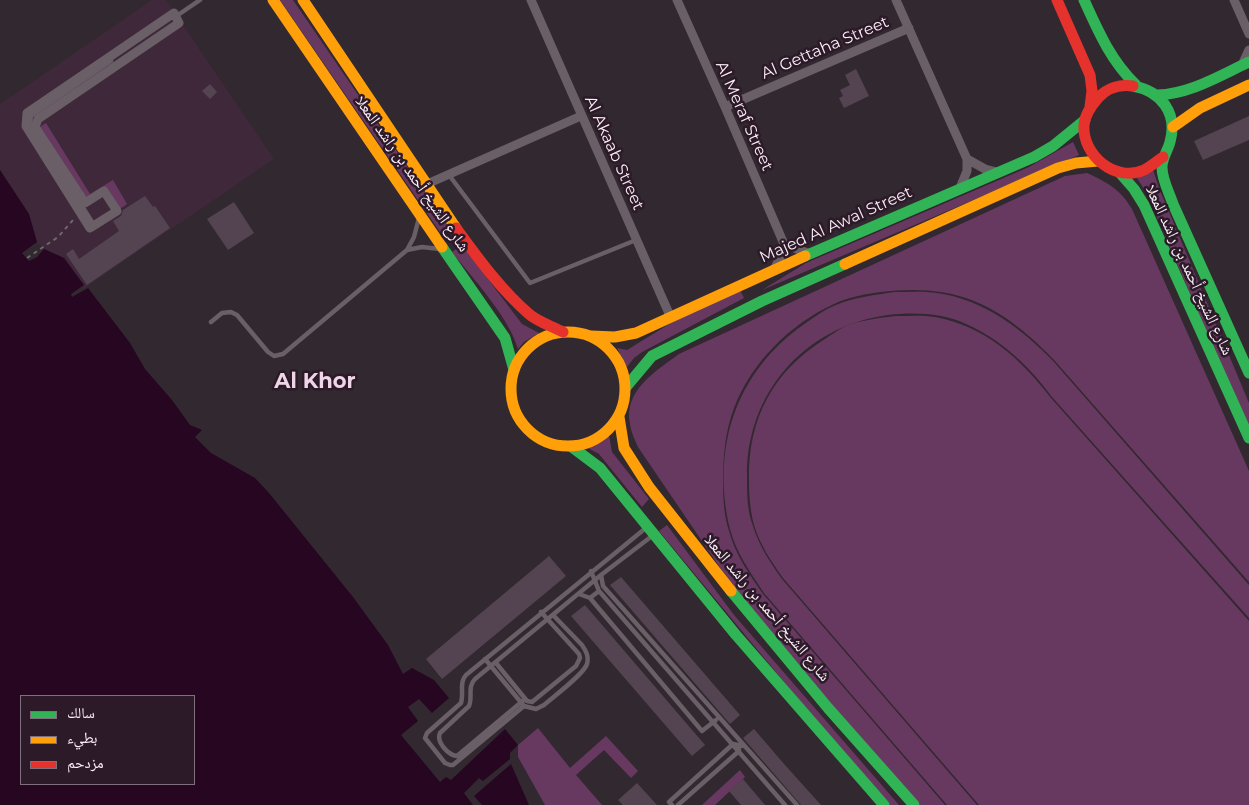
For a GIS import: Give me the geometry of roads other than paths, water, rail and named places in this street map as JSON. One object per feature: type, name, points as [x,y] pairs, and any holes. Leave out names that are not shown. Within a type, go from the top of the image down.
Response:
[{"type":"street","name":"شارع الشيخ أحمد بن راشد المعلا","points":[[272,0],[488,311],[505,338],[514,370]]},
{"type":"street","name":"شارع الشيخ أحمد بن راشد المعلا","points":[[303,0],[476,254],[530,316],[563,332]]},
{"type":"street","name":"Al Akaab Street","points":[[531,0],[671,318]]},
{"type":"street","name":"Al Meraf Street","points":[[676,0],[784,244]]},
{"type":"street","points":[[896,0],[967,159],[967,171],[960,188]]},
{"type":"street","points":[[1058,0],[1090,75],[1092,91],[1090,107],[1085,120],[1085,135],[1089,150],[1098,162],[1108,169],[1132,173],[1144,171],[1163,156],[1172,138],[1173,127],[1168,110],[1157,95],[1147,89],[1123,85],[1110,89],[1090,107]]},
{"type":"street","points":[[1084,0],[1117,66],[1136,86]]},
{"type":"street","points":[[1234,0],[1249,34]]},
{"type":"street","points":[[174,13],[176,16],[179,23],[38,119],[35,127],[85,203],[104,191],[117,211],[90,228],[26,126],[27,113],[174,13]]},
{"type":"street","name":"Al Gettaha Street","points":[[725,107],[909,28]]},
{"type":"street","points":[[1157,95],[1168,96],[1188,90],[1245,64],[1249,50]]},
{"type":"street","points":[[1173,127],[1184,116],[1198,108],[1249,85]]},
{"type":"street","points":[[427,184],[448,173],[581,116]]},
{"type":"street","name":"Majed Al Awal Street","points":[[591,336],[615,337],[636,333],[671,318],[774,270],[1034,156],[1053,146],[1085,120]]},
{"type":"street","name":"شارع الشيخ أحمد بن راشد المعلا","points":[[1163,156],[1162,169],[1173,204],[1249,374]]},
{"type":"street","points":[[967,159],[985,169],[997,172]]},
{"type":"street","points":[[626,387],[652,356],[762,301],[1058,168],[1076,163],[1098,162]]},
{"type":"street","name":"شارع الشيخ أحمد بن راشد المعلا","points":[[1120,172],[1144,206],[1249,438]]},
{"type":"street","points":[[774,270],[784,244],[810,254]]},
{"type":"street","points":[[563,332],[591,336],[609,348],[621,366],[626,387],[623,408],[619,417],[607,432],[590,443],[572,447],[553,445],[536,438],[522,425],[513,408],[510,389],[514,370],[524,352],[542,338],[563,332]]},
{"type":"street","name":"شارع الشيخ أحمد بن راشد المعلا","points":[[619,417],[624,448],[648,487],[754,620],[828,708],[914,805]]},
{"type":"street","points":[[572,447],[600,468],[736,635],[884,805]]},
{"type":"lane","points":[[83,209],[103,196],[112,209],[91,222],[29,126],[31,116],[200,0]]},
{"type":"lane","points":[[448,173],[530,283],[636,240]]},
{"type":"lane","points":[[211,322],[222,313],[232,312],[237,315],[268,352],[274,356],[280,356],[407,250],[420,215]]},
{"type":"lane","points":[[407,250],[430,247],[445,250]]},
{"type":"lane","points":[[525,699],[522,704],[453,764],[450,765],[445,762],[425,738],[427,733],[461,703],[463,678],[591,570],[651,530]]},
{"type":"lane","points":[[522,704],[457,756],[452,755],[439,741],[440,733],[469,706],[471,702],[471,683],[601,575],[651,530]]},
{"type":"lane","points":[[591,570],[599,591],[736,745],[785,805]]},
{"type":"lane","points":[[601,575],[603,586],[796,805]]},
{"type":"lane","points":[[590,598],[599,591]]},
{"type":"lane","points":[[578,594],[590,598],[702,730],[719,718]]},
{"type":"lane","points":[[496,663],[525,699],[529,702],[534,702],[579,663],[579,654],[541,612]]},
{"type":"lane","points":[[485,660],[522,704],[536,709],[544,705],[584,670],[588,657],[586,651],[553,615]]},
{"type":"lane","points":[[672,805],[669,802],[736,745],[738,738]]},
{"type":"lane","points":[[736,745],[744,746]]},
{"type":"lane","points":[[678,805],[739,751]]},
{"type":"district","name":"Al Khor","points":[[315,382]]}]
